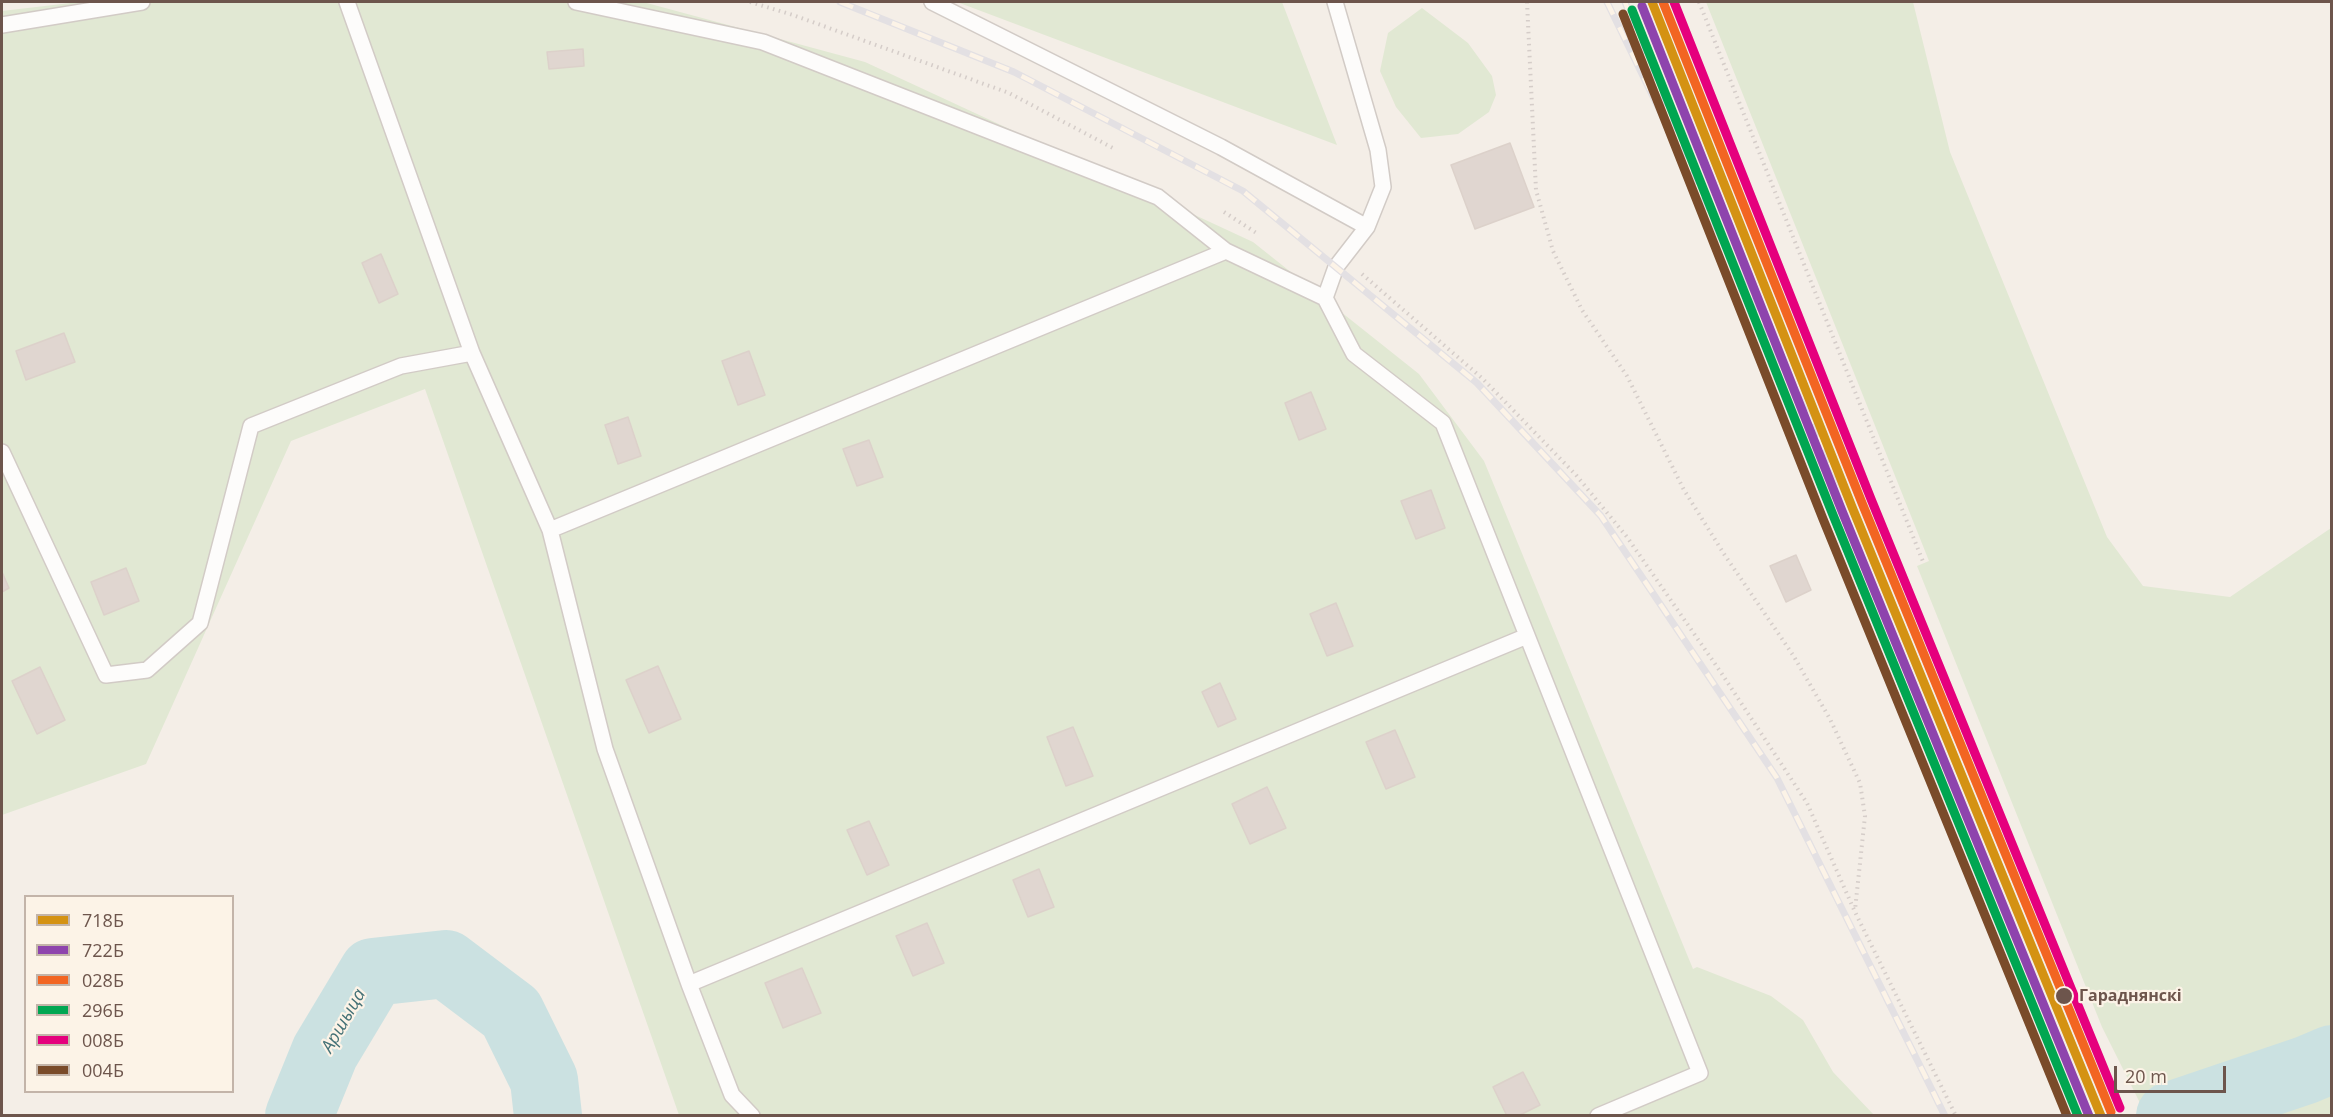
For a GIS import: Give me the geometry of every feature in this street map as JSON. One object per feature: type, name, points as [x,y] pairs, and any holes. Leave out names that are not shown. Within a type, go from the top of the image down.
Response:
[{"type":"lane","points":[[2,25],[142,2]]},
{"type":"lane","points":[[347,2],[472,353],[550,530],[604,749],[689,984],[732,1095],[753,1116]]},
{"type":"lane","points":[[576,2],[763,42],[1158,197],[1226,251],[1325,298],[1354,354],[1443,423],[1700,1073],[1598,1116]]},
{"type":"lane","points":[[932,2],[1221,147],[1367,227]]},
{"type":"lane","points":[[1325,298],[1336,267],[1367,227],[1383,188],[1379,160],[1335,2]]},
{"type":"lane","points":[[550,530],[1226,251]]},
{"type":"lane","points":[[2,452],[106,675],[147,670],[200,623],[250,426],[401,366],[472,353]]},
{"type":"lane","points":[[689,984],[1527,636]]},
{"type":"path","points":[[1527,2],[1536,190],[1553,251],[1582,310],[1627,376],[1684,490],[1724,554],[1793,655],[1830,719],[1860,783],[1865,816],[1855,912]]},
{"type":"path","points":[[1699,2],[1924,564]]},
{"type":"path","points":[[1343,258],[1483,379],[1576,475],[1627,537],[1722,674],[1807,803],[1855,912],[1956,1116]]},
{"type":"green space","points":[[79,2],[643,2],[865,62],[1253,242],[1419,374],[1484,461],[1693,969],[1697,967],[1771,996],[1803,1020],[1833,1072],[1874,1115],[679,1115],[425,389],[291,441],[146,764],[2,815],[2,11]]},
{"type":"green space","points":[[957,2],[1282,2],[1337,145]]},
{"type":"green space","points":[[1706,2],[1913,2],[1950,152],[2107,537],[2143,586],[2230,597],[2331,528],[2331,1115],[2146,1115],[2102,1027],[1917,566],[1929,561]]},
{"type":"green space","points":[[1422,8],[1468,43],[1492,76],[1496,95],[1489,112],[1458,134],[1421,138],[1396,107],[1380,71],[1388,33]]},
{"type":"building","points":[[583,49],[584,66],[549,69],[547,52]]},
{"type":"building","points":[[1510,143],[1534,207],[1475,229],[1451,165]]},
{"type":"building","points":[[381,254],[398,294],[379,303],[362,263]]},
{"type":"building","points":[[64,333],[75,362],[26,380],[16,351]]},
{"type":"building","points":[[749,351],[765,395],[738,405],[722,361]]},
{"type":"building","points":[[1311,392],[1326,429],[1299,440],[1285,403]]},
{"type":"building","points":[[628,417],[641,456],[618,464],[605,425]]},
{"type":"building","points":[[869,440],[883,477],[857,486],[843,449]]},
{"type":"building","points":[[1431,490],[1445,528],[1416,539],[1401,501]]},
{"type":"building","points":[[1796,555],[1811,590],[1786,602],[1770,566]]},
{"type":"building","points":[[126,568],[139,601],[104,615],[91,582]]},
{"type":"building","points":[[2,572],[9,588],[2,592]]},
{"type":"building","points":[[1336,603],[1353,646],[1327,656],[1310,614]]},
{"type":"building","points":[[658,666],[681,719],[649,733],[626,680]]},
{"type":"building","points":[[40,667],[65,720],[37,734],[12,681]]},
{"type":"building","points":[[1220,683],[1236,719],[1218,727],[1202,692]]},
{"type":"building","points":[[1073,727],[1093,776],[1066,786],[1047,737]]},
{"type":"building","points":[[1395,730],[1415,777],[1386,789],[1366,742]]},
{"type":"building","points":[[1267,787],[1286,828],[1250,844],[1232,804]]},
{"type":"building","points":[[869,821],[889,865],[867,875],[847,830]]},
{"type":"building","points":[[1039,869],[1054,907],[1028,917],[1013,880]]},
{"type":"building","points":[[927,923],[944,963],[913,976],[896,936]]},
{"type":"building","points":[[802,968],[821,1013],[783,1028],[765,983]]},
{"type":"building","points":[[1523,1072],[1540,1105],[1518,1116],[1507,1116],[1493,1087]]},
{"type":"waterway","name":"Аршыца","points":[[299,1116],[325,1052],[373,972],[446,964],[511,1013],[544,1080],[548,1116]]},
{"type":"waterway","points":[[2170,1116],[2332,1059]]},
{"type":"railway","points":[[840,2],[1014,72],[1243,191],[1477,383],[1601,516],[1777,778],[1945,1116]]},
{"type":"railway","points":[[1607,2],[1661,113]]},
{"type":"railway","points":[[1625,2],[1710,215],[1852,507]]},
{"type":"transit line","name":"718Б","points":[[1652,2],[1852,507],[2101,1116]]},
{"type":"transit line","name":"028Б","points":[[1663,2],[1862,503],[2111,1112]]},
{"type":"transit line","name":"008Б","points":[[1674,2],[1871,499],[2120,1108]]},
{"type":"transit line","name":"722Б","points":[[1642,6],[1842,511],[2089,1116]]},
{"type":"transit line","name":"296Б","points":[[1632,10],[1833,515],[2078,1116]]},
{"type":"transit line","name":"004Б","points":[[1623,14],[1823,519],[2067,1116]]},
{"type":"place","name":"Гараднянскі","points":[[2064,996]]}]
